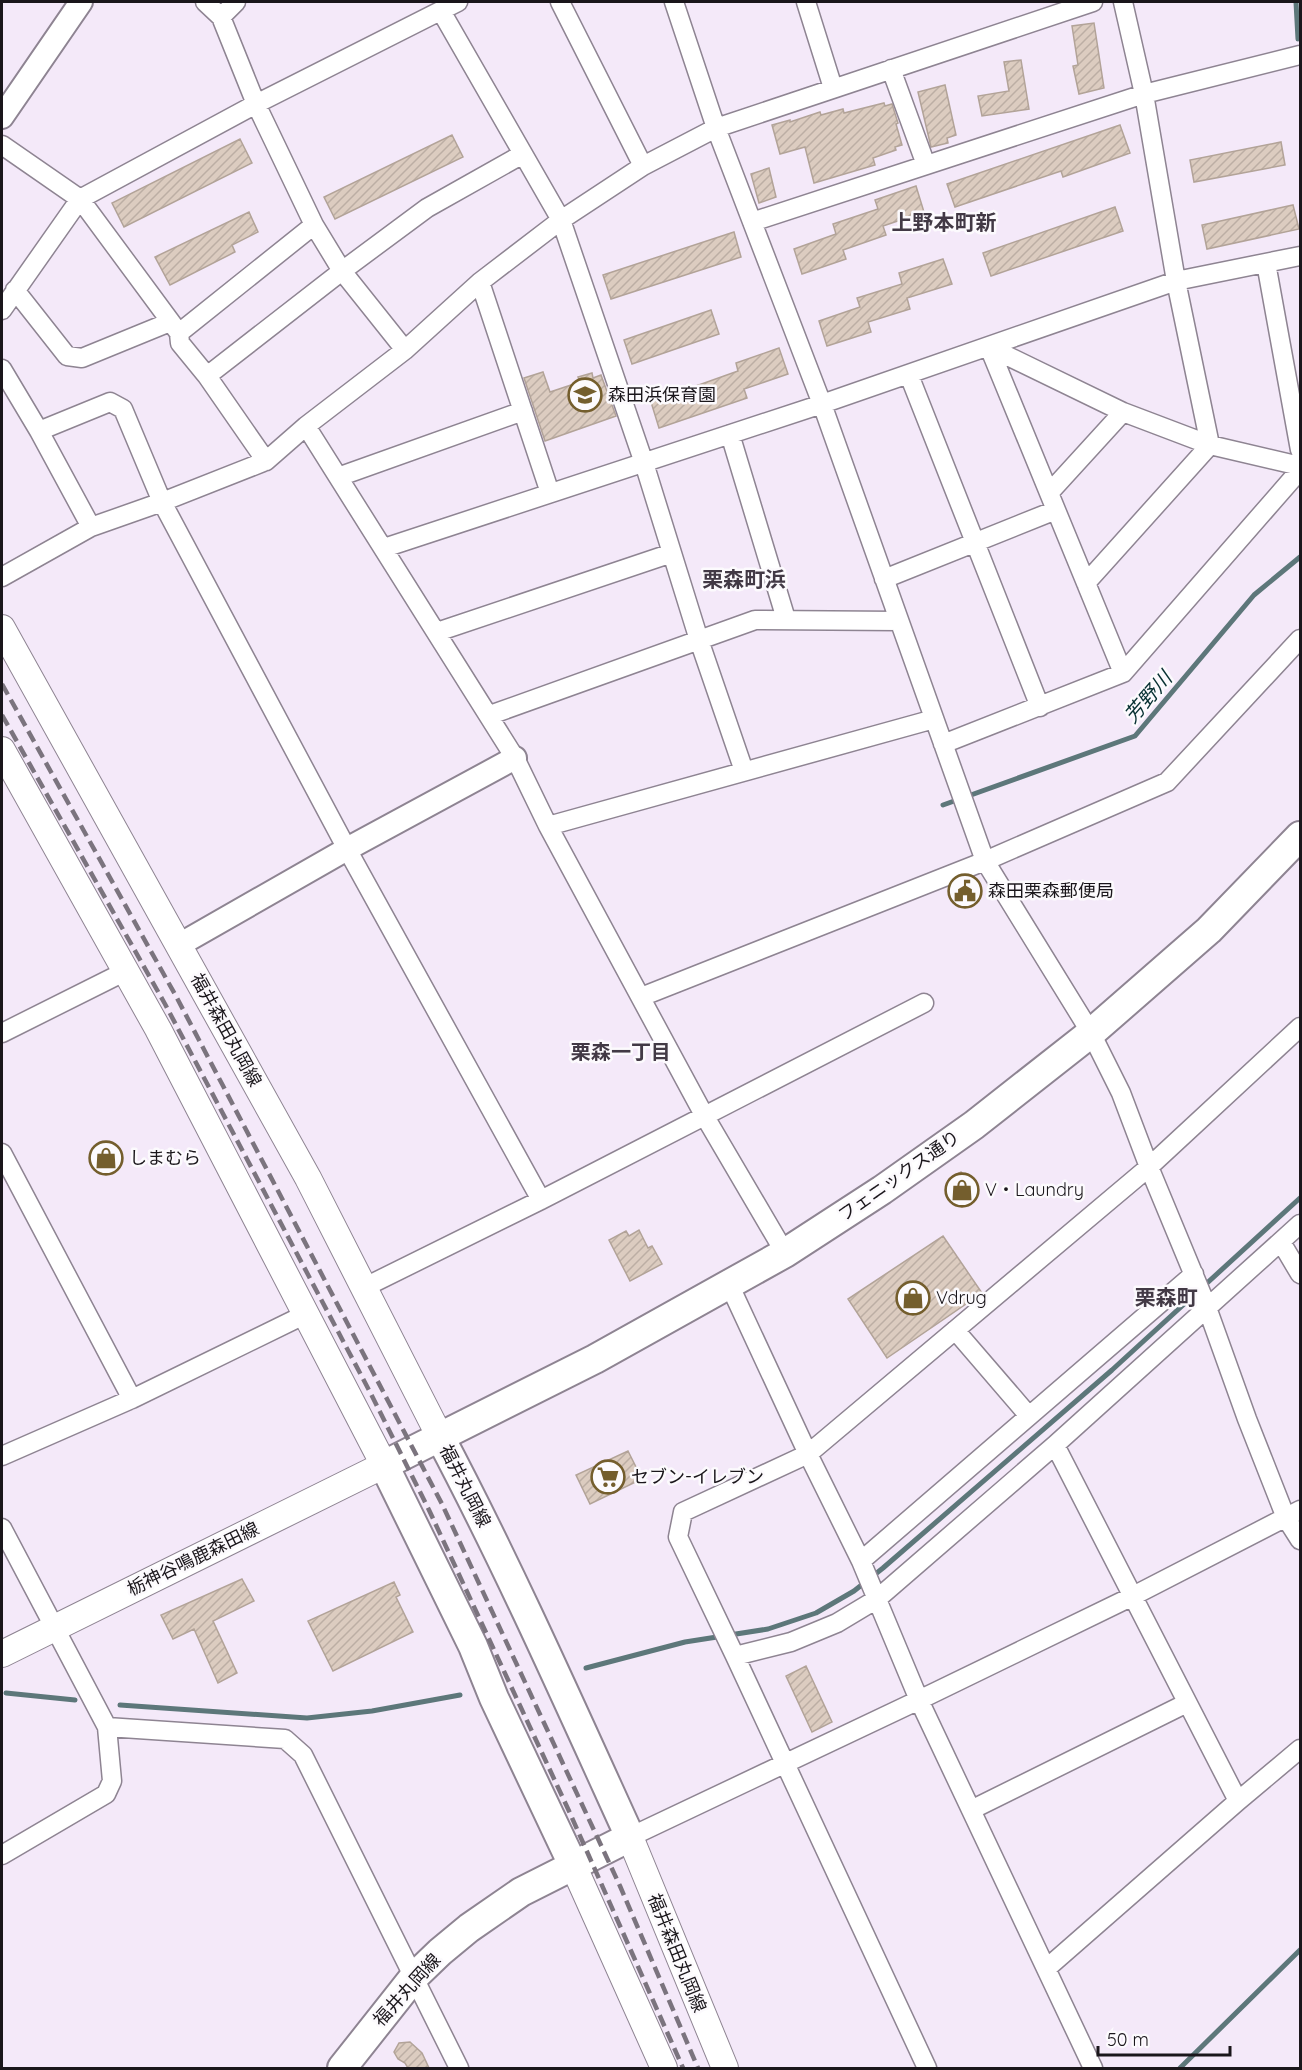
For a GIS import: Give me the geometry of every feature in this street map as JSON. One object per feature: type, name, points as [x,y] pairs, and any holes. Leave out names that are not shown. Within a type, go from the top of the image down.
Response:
[{"type":"main road","name":"福井森田丸岡線","points":[[2,628],[308,1178],[440,1437]]},
{"type":"main road","points":[[2,750],[126,971],[384,1465],[473,1646],[494,1698],[573,1864],[664,2068]]},
{"type":"main road","name":"フェニックス通り","points":[[440,1437],[595,1359],[785,1253],[882,1190],[974,1125],[1091,1034],[1209,930],[1300,836]]},
{"type":"main road","name":"福井丸岡線","points":[[342,2068],[414,1977],[440,1952],[493,1910],[521,1892],[630,1837],[474,1501],[440,1437],[384,1465]]},
{"type":"main road","name":"栃神谷鳴鹿森田線","points":[[2,1654],[384,1465]]},
{"type":"main road","name":"福井森田丸岡線","points":[[630,1837],[725,2068]]},
{"type":"street","points":[[2,117],[81,2]]},
{"type":"street","points":[[206,2],[220,17],[256,104],[314,225],[342,271],[405,350]]},
{"type":"street","points":[[220,17],[236,2]]},
{"type":"street","points":[[2,310],[80,199],[256,104],[459,2]]},
{"type":"street","points":[[560,2],[643,166]]},
{"type":"street","points":[[674,2],[716,128],[822,404],[985,861],[1091,1034],[1121,1093],[1149,1167],[1293,1514],[1300,1540]]},
{"type":"street","points":[[806,2],[833,88]]},
{"type":"street","points":[[2,577],[91,527],[266,461],[306,426],[405,350],[480,282],[561,220],[643,166],[716,128],[1093,2]]},
{"type":"street","points":[[1123,2],[1144,94],[1176,281],[1210,445]]},
{"type":"street","points":[[441,11],[561,220],[644,463],[699,640],[744,771]]},
{"type":"street","points":[[752,222],[1144,94],[1300,55]]},
{"type":"street","points":[[891,69],[926,165]]},
{"type":"street","points":[[2,145],[80,199],[174,327],[180,343],[207,376],[266,461]]},
{"type":"street","points":[[207,376],[427,208],[523,154]]},
{"type":"street","points":[[15,290],[67,356],[82,358],[174,327],[314,225]]},
{"type":"street","points":[[384,548],[909,375],[1176,281],[1300,256]]},
{"type":"street","points":[[1266,263],[1300,450]]},
{"type":"street","points":[[480,282],[550,494]]},
{"type":"street","points":[[943,744],[1123,673],[1300,468],[1210,445],[1123,412],[989,347]]},
{"type":"street","points":[[989,347],[1123,673]]},
{"type":"street","points":[[2,369],[39,431],[91,527]]},
{"type":"street","points":[[909,375],[1040,707]]},
{"type":"street","points":[[39,431],[110,402],[123,410],[162,502],[347,849],[541,1200]]},
{"type":"street","points":[[338,477],[523,411]]},
{"type":"street","points":[[1050,492],[1123,412]]},
{"type":"street","points":[[306,426],[515,758],[548,826],[704,1115],[785,1253]]},
{"type":"street","points":[[730,434],[786,619]]},
{"type":"street","points":[[1086,583],[1210,445]]},
{"type":"street","points":[[884,579],[1056,510]]},
{"type":"street","points":[[437,632],[672,553]]},
{"type":"street","points":[[490,715],[755,620],[899,621]]},
{"type":"street","points":[[641,997],[985,861],[1167,782],[1300,639]]},
{"type":"street","points":[[548,826],[934,719]]},
{"type":"street","points":[[179,945],[347,849],[515,758]]},
{"type":"street","points":[[2,1033],[126,971]]},
{"type":"street","points":[[365,1287],[541,1200],[924,1003]]},
{"type":"street","points":[[927,2068],[678,1537],[682,1512],[808,1454],[1149,1167],[1300,1027]]},
{"type":"street","points":[[2,1153],[132,1399]]},
{"type":"street","points":[[735,1656],[791,1642],[837,1623],[877,1599],[1055,1445],[1206,1306],[1300,1224]]},
{"type":"street","points":[[1281,1242],[1300,1274]]},
{"type":"street","points":[[861,1561],[1194,1274]]},
{"type":"street","points":[[729,1284],[808,1454],[861,1561],[919,1700],[1093,2068]]},
{"type":"street","points":[[2,1456],[132,1399],[306,1314]]},
{"type":"street","points":[[955,1330],[1029,1416]]},
{"type":"street","points":[[1055,1445],[1131,1597],[1238,1801]]},
{"type":"street","points":[[630,1837],[1131,1597],[1293,1514]]},
{"type":"street","points":[[2,1528],[107,1727],[112,1780],[106,1794],[2,1855]]},
{"type":"street","points":[[971,1810],[1187,1703]]},
{"type":"street","points":[[107,1727],[285,1739],[303,1755],[459,2068]]},
{"type":"street","points":[[1047,1968],[1300,1749]]},
{"type":"building","points":[[1094,23],[1104,88],[1079,94],[1073,66],[1078,65],[1072,26]]},
{"type":"building","points":[[1021,60],[1029,109],[982,116],[978,96],[1009,91],[1004,62]]},
{"type":"building","points":[[945,85],[956,135],[947,138],[948,143],[931,147],[918,92]]},
{"type":"building","points":[[884,103],[885,106],[892,104],[902,145],[895,147],[896,150],[873,158],[875,165],[814,183],[805,147],[780,154],[772,125],[790,120],[790,122],[820,112],[821,115],[843,109],[844,113]]},
{"type":"building","points":[[1120,125],[1130,153],[1063,177],[1061,171],[955,207],[947,184]]},
{"type":"building","points":[[452,135],[463,157],[335,219],[324,197]]},
{"type":"building","points":[[240,139],[252,163],[124,227],[112,203]]},
{"type":"building","points":[[1281,142],[1285,165],[1194,182],[1190,160]]},
{"type":"building","points":[[769,168],[776,197],[759,203],[751,174]]},
{"type":"building","points":[[916,186],[924,212],[883,226],[886,235],[843,250],[846,259],[802,274],[794,249],[836,234],[833,224],[878,209],[875,200]]},
{"type":"building","points":[[1293,205],[1299,229],[1207,249],[1202,225]]},
{"type":"building","points":[[1115,207],[1123,231],[991,276],[983,253]]},
{"type":"building","points":[[249,212],[258,232],[232,245],[235,252],[170,285],[155,257]]},
{"type":"building","points":[[734,232],[741,257],[611,299],[603,275]]},
{"type":"building","points":[[943,259],[952,284],[907,298],[910,309],[868,322],[871,332],[827,346],[819,321],[860,307],[857,298],[902,284],[899,273]]},
{"type":"building","points":[[711,310],[719,334],[632,364],[624,340]]},
{"type":"building","points":[[779,348],[788,374],[744,389],[747,398],[659,428],[651,402],[738,371],[736,363]]},
{"type":"building","points":[[543,372],[550,392],[580,382],[578,377],[592,373],[593,378],[601,375],[616,416],[545,441],[524,378]]},
{"type":"building","points":[[961,1172],[978,1194],[966,1203],[949,1179]]},
{"type":"building","points":[[639,1230],[648,1248],[652,1246],[662,1264],[630,1281],[609,1240],[626,1231],[629,1236]]},
{"type":"building","points":[[943,1236],[982,1293],[887,1358],[848,1299]]},
{"type":"building","points":[[628,1451],[642,1479],[590,1504],[576,1475]]},
{"type":"building","points":[[242,1579],[254,1601],[213,1621],[237,1673],[218,1683],[194,1629],[173,1639],[161,1615]]},
{"type":"building","points":[[394,1582],[400,1595],[396,1597],[413,1632],[333,1671],[308,1621]]},
{"type":"building","points":[[806,1666],[832,1722],[812,1732],[786,1676]]},
{"type":"building","points":[[410,2042],[422,2053],[429,2068],[408,2068],[398,2059],[394,2052],[399,2043]]},
{"type":"waterway","name":"芳野川","points":[[1296,2],[1298,39]]},
{"type":"waterway","name":"芳野川","points":[[943,805],[1135,736],[1254,595],[1300,557]]},
{"type":"waterway","points":[[586,1668],[685,1642],[768,1629],[816,1613],[854,1591],[1112,1370],[1300,1198]]},
{"type":"waterway","points":[[6,1693],[75,1700]]},
{"type":"waterway","points":[[120,1705],[307,1718],[372,1711],[460,1695]]},
{"type":"waterway","points":[[1180,2068],[1300,1950]]},
{"type":"railway","points":[[2,684],[177,998],[442,1504],[620,1886],[698,2068]]},
{"type":"railway","points":[[2,715],[165,1004],[370,1392],[429,1510],[569,1811],[683,2068]]},
{"type":"place","name":"森田浜保育園","points":[[585,395]]},
{"type":"place","name":"森田栗森郵便局","points":[[965,891]]},
{"type":"place","name":"しまむら","points":[[106,1158]]},
{"type":"place","name":"V・Laundry","points":[[962,1190]]},
{"type":"place","name":"Vdrug","points":[[913,1298]]},
{"type":"place","name":"セブン-イレブン","points":[[608,1477]]},
{"type":"district","name":"上野本町新","points":[[944,223]]},
{"type":"district","name":"栗森町浜","points":[[744,580]]},
{"type":"district","name":"栗森一丁目","points":[[621,1052]]},
{"type":"district","name":"栗森町","points":[[1166,1298]]}]
